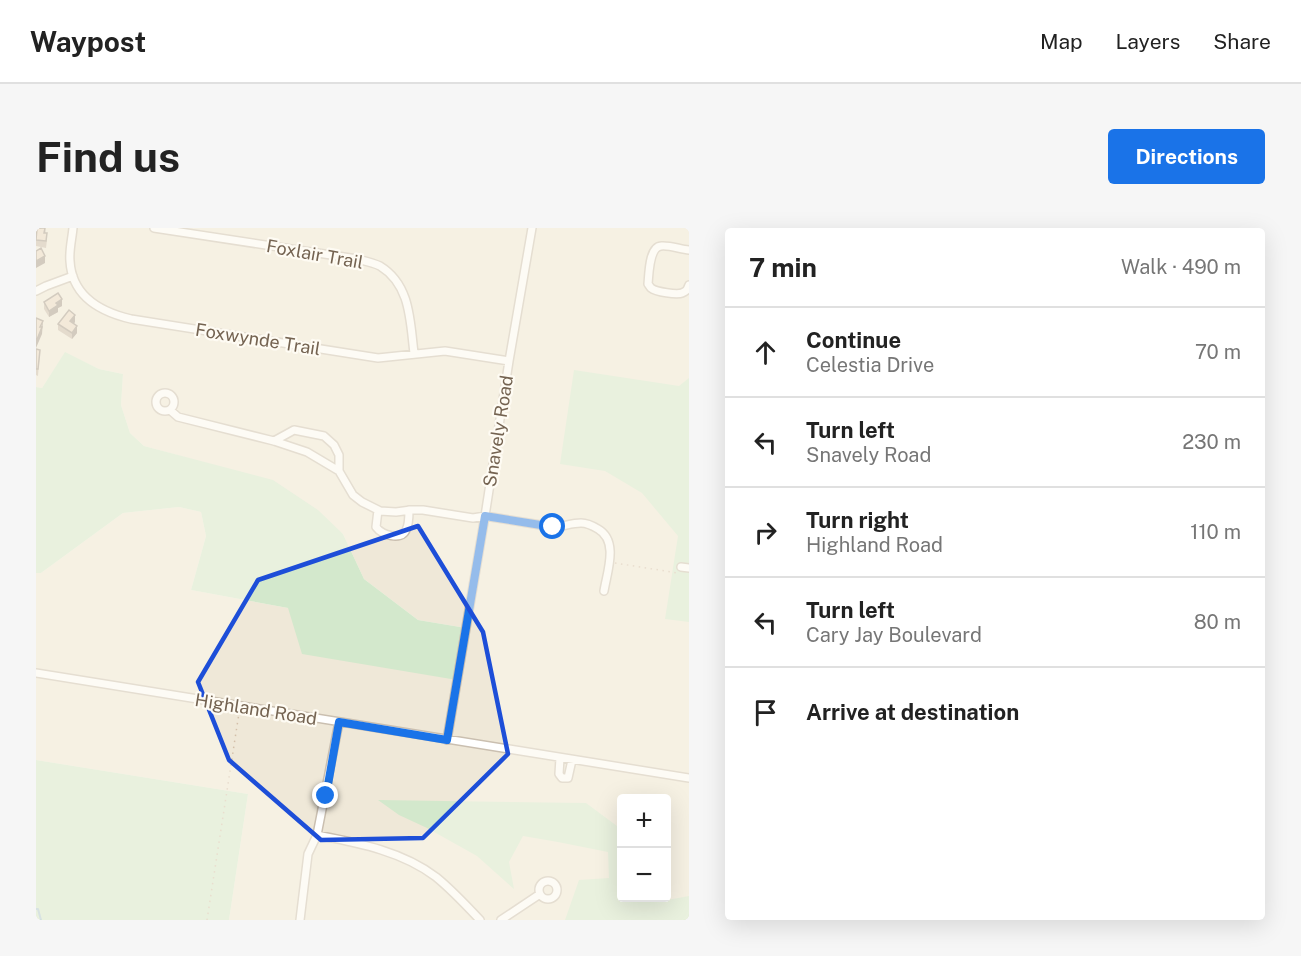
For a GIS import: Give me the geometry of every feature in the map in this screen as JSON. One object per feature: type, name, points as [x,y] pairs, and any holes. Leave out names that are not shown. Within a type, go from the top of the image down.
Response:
[{"type":"street","name":"Foxwynde Trail","points":[[73,228],[70,264],[79,289],[102,310],[121,317],[378,357],[445,351],[509,361]]},
{"type":"street","name":"Foxlair Trail","points":[[154,228],[378,265],[392,274],[408,303],[414,353]]},
{"type":"street","name":"Snavely Road","points":[[447,740],[532,228]]},
{"type":"street","points":[[689,250],[659,246],[654,249],[648,284],[651,289],[678,294],[685,292],[689,285]]},
{"type":"street","points":[[36,291],[73,276]]},
{"type":"street","points":[[170,410],[178,417],[274,441],[307,452],[339,471],[353,495],[378,510],[396,512],[423,510],[473,518],[485,516],[553,527],[573,523],[593,526],[603,532],[609,540],[610,552],[604,591]]},
{"type":"street","points":[[274,441],[294,430],[324,436],[334,445],[339,455],[339,471]]},
{"type":"street","points":[[378,510],[376,527],[382,533],[396,536],[405,533],[407,529],[409,510]]},
{"type":"street","name":"Highland Road","points":[[36,673],[689,778]]},
{"type":"street","points":[[300,920],[308,854],[317,835],[339,722]]},
{"type":"street","points":[[561,758],[559,774],[562,778],[568,777],[572,760]]},
{"type":"street","points":[[317,835],[367,845],[404,858],[435,876],[480,920]]},
{"type":"street","points":[[501,920],[540,894]]},
{"type":"path","points":[[609,562],[678,574],[685,567]]},
{"type":"path","points":[[207,920],[240,706]]},
{"type":"highlighted area","points":[[418,526],[483,632],[508,754],[423,838],[321,840],[229,760],[198,682],[258,580]]},
{"type":"shaded area","points":[[36,228],[689,228],[689,920],[229,920],[248,794],[36,760],[36,573],[41,573],[123,513],[179,507],[201,512],[206,536],[191,590],[288,608],[466,628],[418,620],[364,579],[343,534],[273,481],[144,446],[130,433],[121,405],[123,374],[99,369],[65,353],[42,388],[36,387]]},
{"type":"green space","points":[[65,352],[99,369],[123,374],[121,405],[130,433],[144,446],[273,480],[318,510],[343,534],[364,579],[418,620],[466,628],[457,680],[302,654],[288,608],[191,590],[206,536],[201,512],[179,507],[123,513],[41,573],[36,573],[36,387],[42,388]]},
{"type":"green space","points":[[574,370],[679,386],[689,378],[689,622],[665,619],[678,536],[642,493],[605,471],[560,464]]},
{"type":"green space","points":[[36,760],[248,794],[229,920],[36,920]]},
{"type":"green space","points":[[378,800],[586,803],[617,826],[617,902],[671,902],[671,899],[689,896],[689,920],[565,920],[579,880],[609,878],[608,852],[523,836],[509,862],[514,889],[477,856],[399,815]]},
{"type":"building","points":[[37,228],[45,228],[46,241],[36,240]]},
{"type":"building","points":[[41,248],[45,256],[36,261],[36,251]]},
{"type":"building","points":[[58,293],[62,299],[49,311],[44,302]]},
{"type":"building","points":[[69,310],[75,315],[70,321],[77,326],[72,333],[58,324]]},
{"type":"building","points":[[36,318],[43,321],[36,342]]},
{"type":"building","points":[[36,349],[40,350],[38,369],[36,369]]},
{"type":"waterway","points":[[36,909],[38,909],[41,920]]},
{"type":"route","points":[[326,796],[339,722],[447,740],[485,516],[553,527]]}]
